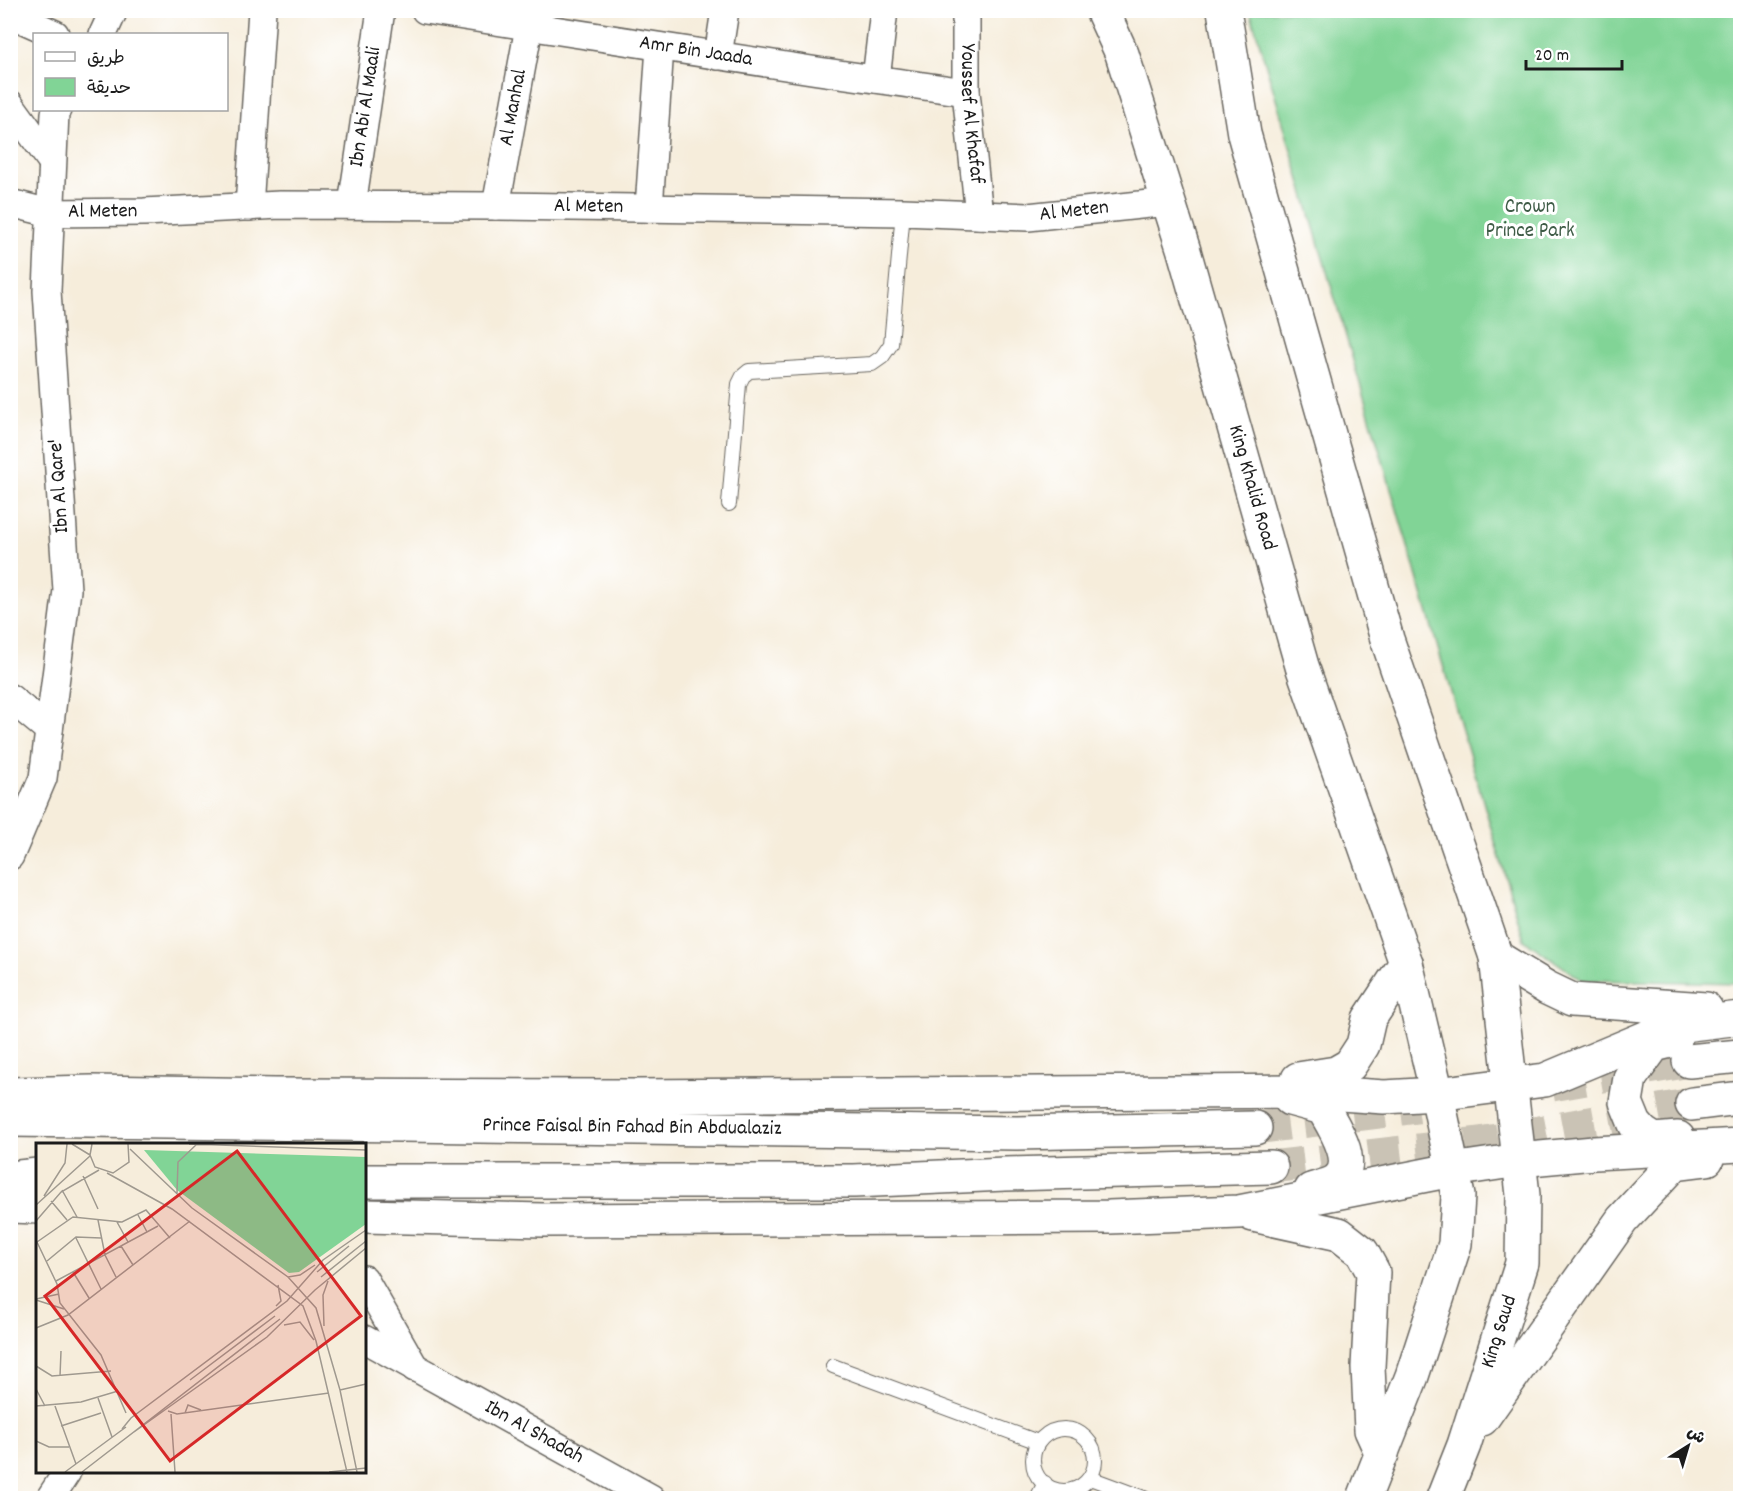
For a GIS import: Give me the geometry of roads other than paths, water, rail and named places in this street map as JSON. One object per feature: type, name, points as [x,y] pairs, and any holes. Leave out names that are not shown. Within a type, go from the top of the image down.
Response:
[{"type":"main road","name":"King Khalid Road","points":[[1102,10],[1122,54],[1184,251],[1302,666],[1406,963]]},
{"type":"main road","points":[[1224,10],[1244,134],[1388,639],[1496,957],[1547,988],[1572,1000],[1740,1012]]},
{"type":"main road","name":"King Saud","points":[[1443,1498],[1464,1445],[1522,1263],[1523,1195],[1496,957]]},
{"type":"main road","points":[[1165,1091],[1255,1085],[1336,1073],[1350,1065],[1363,1045],[1369,1019],[1406,963]]},
{"type":"main road","points":[[1364,1498],[1412,1376],[1455,1244],[1458,1196],[1406,963]]},
{"type":"main road","points":[[1165,1091],[1298,1091],[1384,1097],[1509,1086],[1545,1080],[1674,1026],[1740,1018]]},
{"type":"main road","points":[[1740,1023],[1654,1046],[1630,1078],[1626,1102],[1635,1125],[1642,1133],[1654,1140],[1740,1134]]},
{"type":"main road","points":[[1689,1061],[1740,1056]]},
{"type":"main road","points":[[1165,1091],[1295,1100],[1323,1108],[1345,1148],[1344,1172],[1337,1181],[1239,1212]]},
{"type":"main road","name":"Prince Faisal Bin Fahad Bin Abdualaziz","points":[[10,1094],[92,1092],[636,1096],[1165,1091]]},
{"type":"main road","points":[[1692,1104],[1740,1098]]},
{"type":"main road","name":"Prince Faisal Bin Fahad Bin Abdualaziz","points":[[10,1120],[1017,1133],[1255,1128]]},
{"type":"main road","points":[[366,1216],[566,1220],[1109,1217],[1239,1212],[1452,1170],[1519,1160],[1740,1144]]},
{"type":"main road","points":[[1464,1445],[1622,1220],[1675,1163],[1740,1156]]},
{"type":"main road","points":[[366,1181],[854,1181],[1005,1174],[1271,1167]]},
{"type":"main road","points":[[10,1178],[36,1175]]},
{"type":"main road","points":[[10,1206],[36,1207]]},
{"type":"main road","points":[[1239,1212],[1339,1234],[1362,1252],[1373,1272],[1368,1367],[1371,1430],[1382,1454]]},
{"type":"street","points":[[103,33],[114,10]]},
{"type":"street","points":[[249,207],[262,10]]},
{"type":"street","name":"Ibn Abi Al Maali","points":[[352,205],[381,10]]},
{"type":"street","name":"Amr Bin Jaada","points":[[425,10],[533,19],[660,47],[966,92]]},
{"type":"street","points":[[718,56],[725,10]]},
{"type":"street","points":[[876,79],[884,10]]},
{"type":"street","name":"Youssef Al Khafaf","points":[[966,10],[966,92],[979,215]]},
{"type":"street","points":[[10,14],[53,33]]},
{"type":"street","name":"Al Manhal","points":[[496,206],[533,19]]},
{"type":"street","points":[[649,208],[660,47]]},
{"type":"street","points":[[10,104],[52,162]]},
{"type":"street","name":"Ibn Al Qare'","points":[[10,856],[43,777],[67,590],[47,291],[56,111]]},
{"type":"street","name":"Al Meten","points":[[10,203],[50,213],[352,205],[903,212],[1028,217],[1168,202]]},
{"type":"street","points":[[10,698],[49,730]]},
{"type":"street","points":[[366,1283],[415,1369]]},
{"type":"street","name":"Ibn Al Shadah","points":[[366,1340],[651,1498]]},
{"type":"street","points":[[50,1498],[66,1473]]},
{"type":"lane","points":[[729,504],[739,384],[742,376],[749,371],[872,364],[887,351],[891,344],[903,212]]},
{"type":"lane","points":[[832,1366],[1038,1442]]},
{"type":"lane","points":[[1073,1429],[1089,1440],[1096,1459],[1090,1478],[1075,1490],[1055,1490],[1039,1479],[1032,1460],[1038,1442],[1054,1430],[1073,1429]]},
{"type":"lane","points":[[1090,1478],[1144,1498]]},
{"type":"lane","points":[[1037,1498],[1045,1483]]},
{"type":"tunnel","points":[[1552,1085],[1689,1061]]},
{"type":"tunnel","points":[[1271,1167],[1480,1143],[1692,1104]]},
{"type":"tunnel","points":[[1255,1128],[1418,1107]]},
{"type":"park label","name":"Crown Prince Park","points":[[1530,220]]}]
